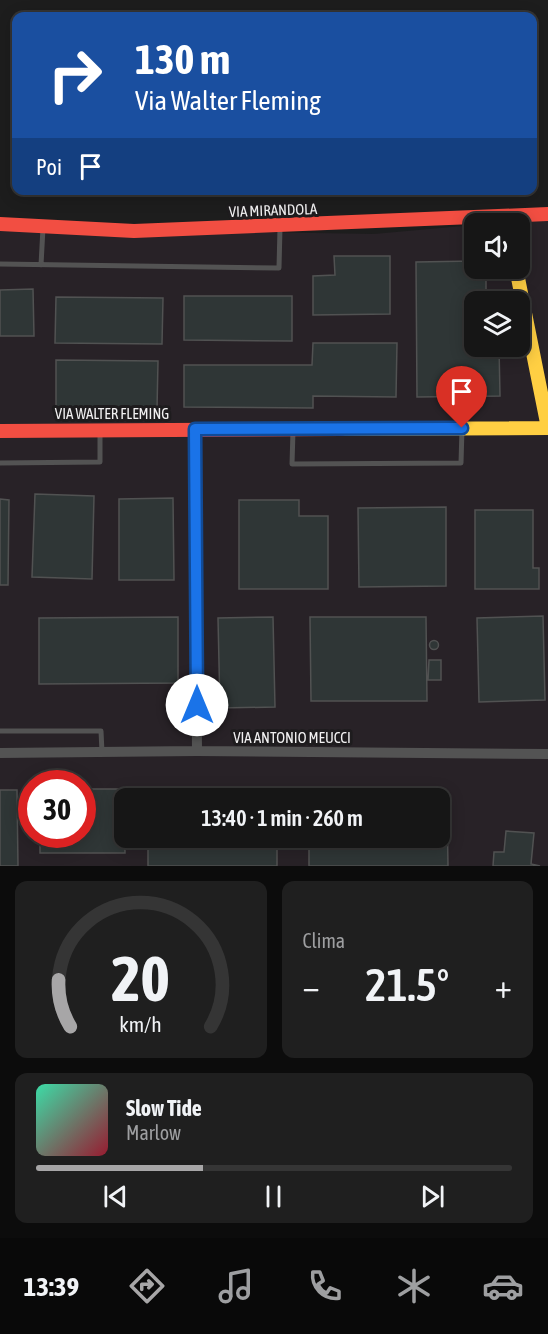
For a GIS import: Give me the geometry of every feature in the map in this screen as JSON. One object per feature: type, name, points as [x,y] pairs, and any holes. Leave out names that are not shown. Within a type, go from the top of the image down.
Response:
[{"type":"street","name":"VIA MIRANDOLA","points":[[530,217],[548,214]]},
{"type":"street","name":"VIA MIRANDOLA","points":[[0,224],[134,231],[464,221]]},
{"type":"street","points":[[518,279],[548,428]]},
{"type":"street","name":"VIA WALTER FLEMING","points":[[0,430],[548,428]]},
{"type":"street","points":[[195,429],[197,751]]},
{"type":"street","name":"VIA ANTONIO MEUCCI","points":[[0,753],[197,751],[548,754]]},
{"type":"lane","points":[[41,265],[43,226]]},
{"type":"lane","points":[[0,264],[279,268],[280,226]]},
{"type":"lane","points":[[293,429],[292,464],[461,463],[462,428]]},
{"type":"lane","points":[[0,463],[100,462],[100,430]]},
{"type":"lane","points":[[0,731],[102,731],[102,752]]},
{"type":"shaded area","points":[[548,218],[548,866],[0,866],[0,228],[374,234],[464,226],[464,279],[530,279],[530,222]]},
{"type":"building","points":[[334,256],[390,256],[390,314],[313,315],[313,276],[335,275]]},
{"type":"building","points":[[464,261],[464,279],[486,279],[486,291],[464,291],[464,357],[499,357],[500,396],[417,397],[416,262]]},
{"type":"building","points":[[33,289],[34,336],[0,336],[0,290]]},
{"type":"building","points":[[184,296],[292,296],[292,341],[184,340]]},
{"type":"building","points":[[56,297],[163,298],[162,344],[55,343]]},
{"type":"building","points":[[313,343],[397,343],[396,397],[313,396],[313,408],[184,407],[184,365],[312,365]]},
{"type":"building","points":[[56,360],[158,361],[157,409],[56,408]]},
{"type":"building","points":[[35,494],[94,496],[92,579],[32,577]]},
{"type":"building","points":[[173,498],[174,580],[119,580],[119,499]]},
{"type":"building","points":[[0,499],[9,500],[8,585],[0,585]]},
{"type":"building","points":[[239,500],[299,500],[299,516],[328,516],[328,589],[239,589]]},
{"type":"building","points":[[446,507],[446,586],[359,587],[358,508]]},
{"type":"building","points":[[475,510],[533,510],[533,568],[539,568],[539,589],[475,589]]},
{"type":"building","points":[[543,616],[545,700],[479,702],[477,618]]},
{"type":"building","points":[[178,617],[178,683],[39,684],[39,618]]},
{"type":"building","points":[[273,617],[275,707],[220,708],[218,618]]},
{"type":"building","points":[[310,617],[426,617],[427,701],[311,701]]},
{"type":"building","points":[[434,641],[438,645],[434,649],[430,645]]},
{"type":"building","points":[[429,660],[441,660],[441,680],[428,680]]},
{"type":"building","points":[[96,789],[114,789],[114,848],[125,848],[125,853],[40,853],[40,848],[96,848]]},
{"type":"building","points":[[0,790],[17,790],[18,866],[0,866]]},
{"type":"building","points":[[506,831],[534,833],[531,864],[540,866],[493,866],[494,852],[504,852]]},
{"type":"building","points":[[148,848],[277,848],[277,866],[148,866]]},
{"type":"building","points":[[309,848],[448,848],[448,866],[309,866]]},
{"type":"traffic: slow","points":[[341,429],[548,428],[518,279]]},
{"type":"traffic: jam","points":[[0,224],[134,231],[548,214]]},
{"type":"traffic: jam","points":[[0,431],[341,429]]},
{"type":"route","points":[[197,705],[195,429],[462,428]]}]
